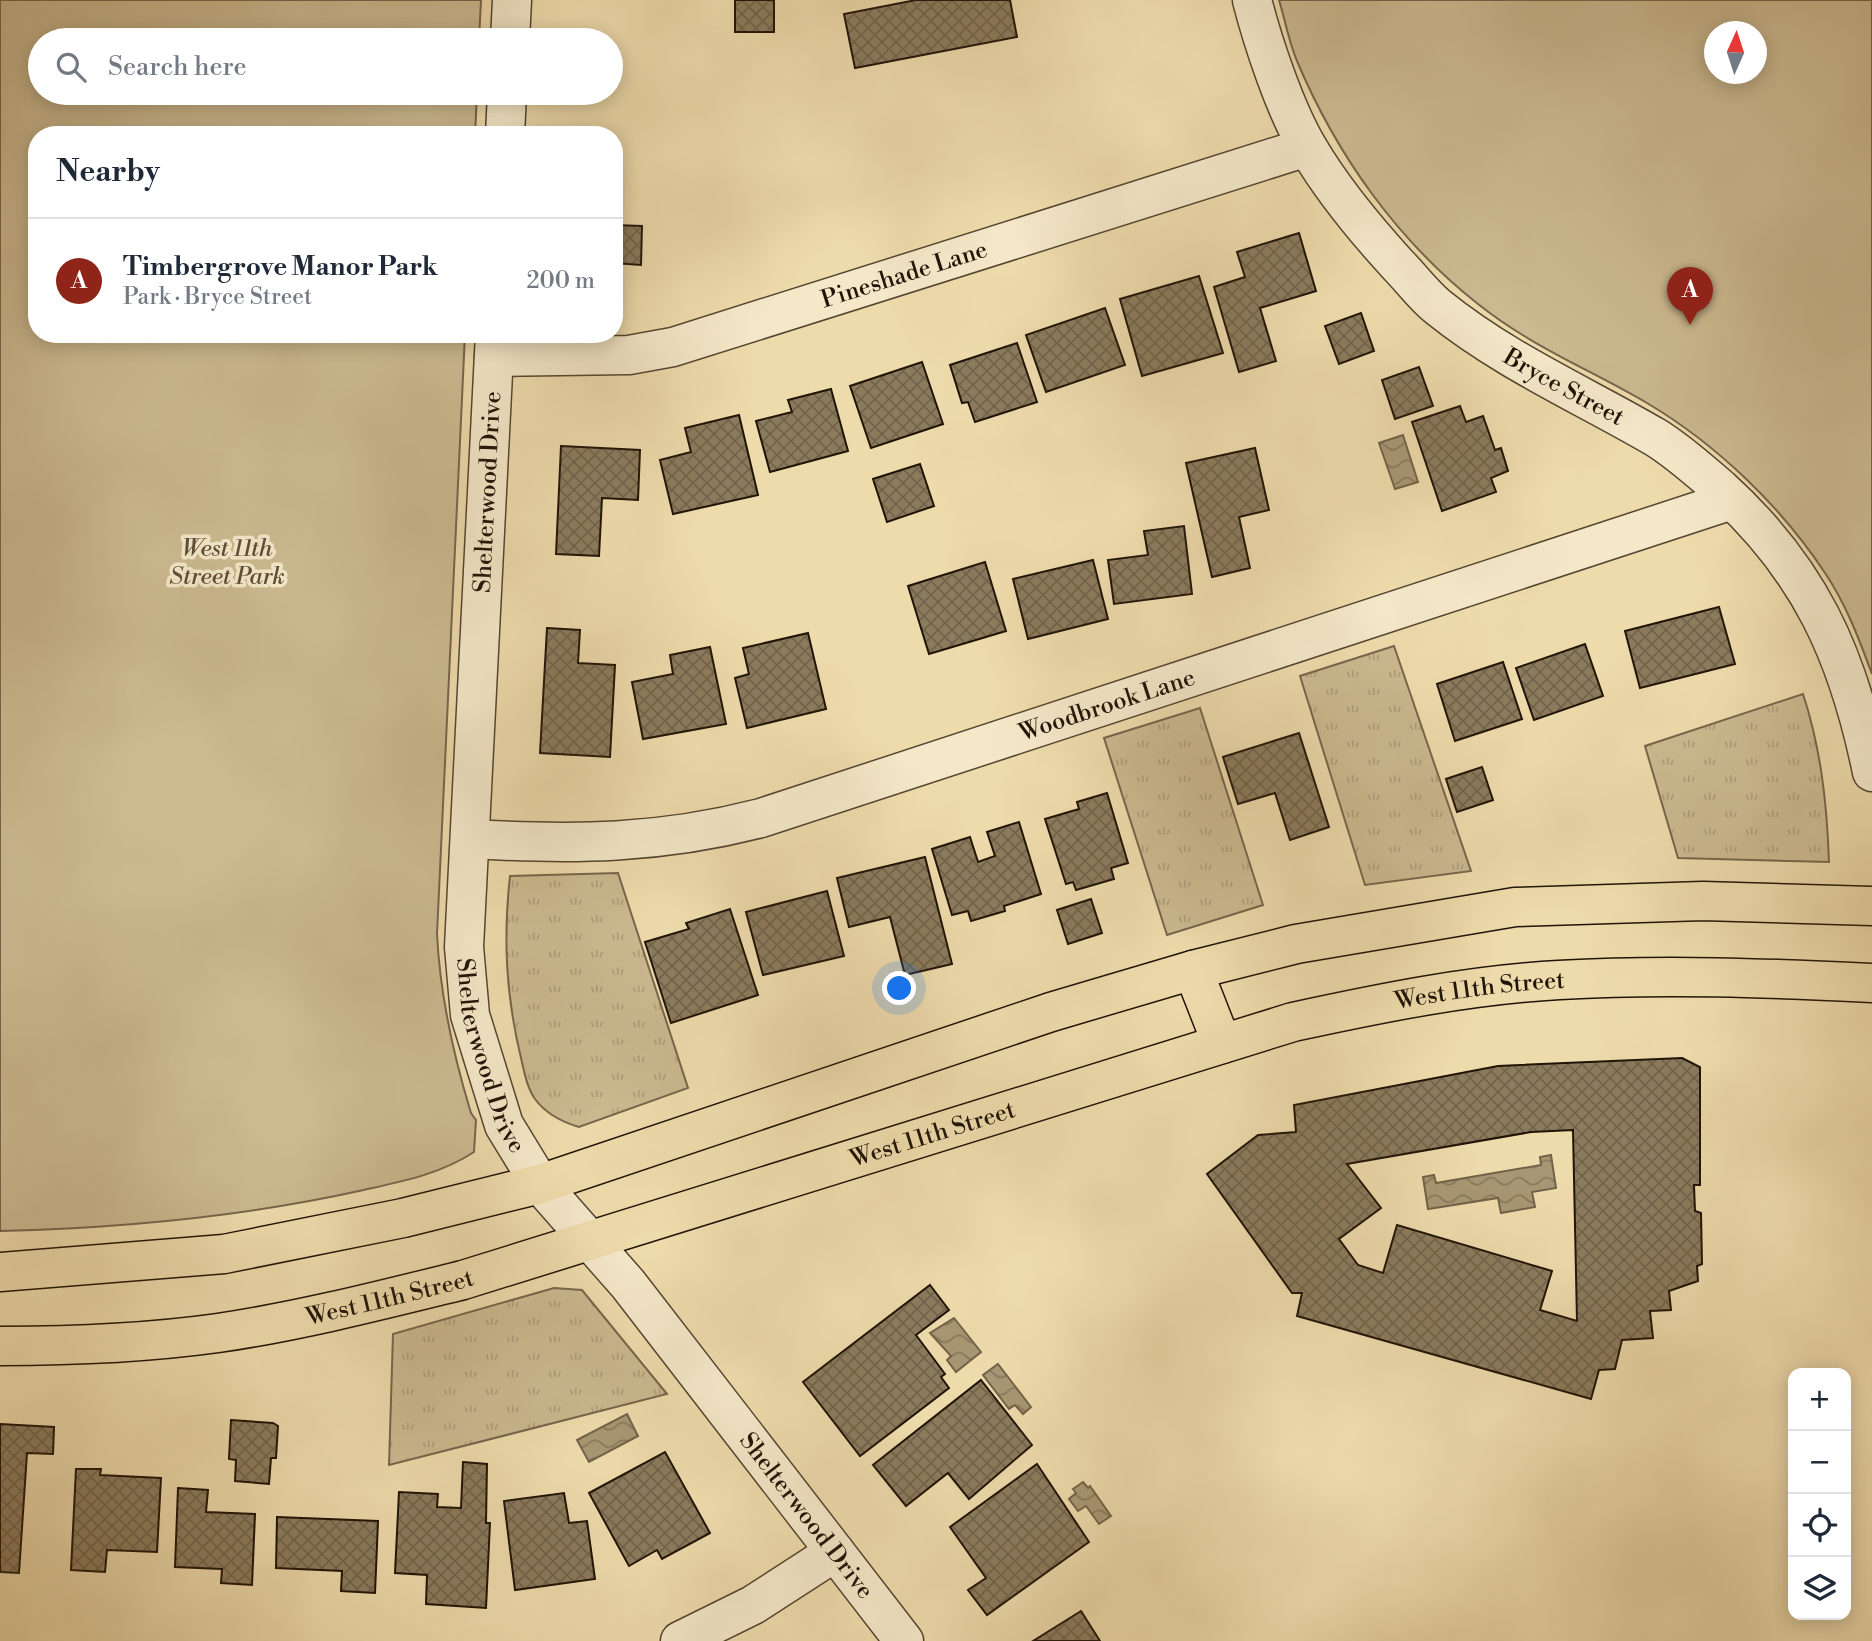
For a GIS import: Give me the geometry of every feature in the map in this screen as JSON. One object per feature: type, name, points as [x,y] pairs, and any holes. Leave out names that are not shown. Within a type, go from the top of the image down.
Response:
[{"type":"main road","points":[[0,1272],[224,1254],[403,1218],[540,1184],[1051,1012],[1193,970],[1296,944],[1515,907],[1703,901],[1872,906]]},
{"type":"main road","points":[[1193,970],[1222,1044]]},
{"type":"main road","name":"West 11th Street","points":[[0,1346],[84,1346],[217,1333],[347,1308],[463,1280],[1293,1022],[1412,996],[1558,980],[1711,976],[1872,983]]},
{"type":"street","points":[[511,28],[512,0]]},
{"type":"street","name":"Bryce Street","points":[[1252,0],[1261,38],[1307,147],[1365,226],[1436,305],[1501,353],[1657,438],[1732,500],[1764,531],[1806,586],[1841,659],[1860,713],[1872,772]]},
{"type":"street","points":[[505,126],[506,105]]},
{"type":"street","name":"Pineshade Lane","points":[[495,345],[629,355],[673,346],[1307,147]]},
{"type":"street","name":"Shelterwood Drive","points":[[495,345],[464,947],[470,1015],[504,1125],[540,1184],[628,1284],[904,1641]]},
{"type":"street","name":"Woodbrook Lane","points":[[471,839],[542,843],[626,842],[702,833],[761,818],[1732,500]]},
{"type":"street","points":[[680,1641],[753,1605],[835,1552]]},
{"type":"green space","name":"West 11th Street Park","points":[[0,0],[481,0],[480,28],[28,28],[28,105],[476,105],[475,126],[28,126],[28,343],[465,343],[437,934],[448,1025],[464,1091],[476,1120],[474,1152],[447,1167],[418,1177],[270,1208],[136,1224],[0,1231]]},
{"type":"green space","points":[[1279,0],[1872,0],[1872,674],[1846,609],[1833,585],[1808,548],[1745,478],[1673,419],[1498,319],[1422,253],[1372,195],[1351,163],[1313,96],[1289,39]]},
{"type":"green space","points":[[1394,646],[1471,871],[1365,885],[1300,676]]},
{"type":"green space","points":[[1803,694],[1822,777],[1829,862],[1678,858],[1645,746]]},
{"type":"green space","points":[[1200,708],[1263,905],[1167,935],[1104,738]]},
{"type":"green space","points":[[618,873],[688,1088],[579,1127],[544,1109],[532,1095],[526,1079],[512,1012],[507,967],[510,876]]},
{"type":"green space","points":[[554,1288],[582,1290],[667,1394],[389,1465],[393,1334]]},
{"type":"water","points":[[1403,435],[1418,482],[1395,489],[1379,443]]},
{"type":"water","points":[[1551,1155],[1556,1188],[1532,1192],[1535,1207],[1501,1213],[1498,1198],[1428,1209],[1423,1177],[1434,1175],[1436,1183],[1541,1165],[1540,1157]]},
{"type":"water","points":[[954,1318],[981,1352],[956,1372],[947,1360],[951,1356],[930,1333]]},
{"type":"water","points":[[998,1364],[1031,1407],[1023,1414],[1015,1405],[1009,1409],[983,1375]]},
{"type":"water","points":[[627,1414],[638,1436],[589,1462],[577,1440]]},
{"type":"water","points":[[1083,1482],[1088,1488],[1090,1486],[1111,1516],[1099,1524],[1086,1506],[1078,1511],[1069,1499],[1076,1493],[1073,1489]]},
{"type":"building","points":[[735,0],[774,0],[774,32],[735,32]]},
{"type":"building","points":[[916,0],[1010,0],[1017,37],[855,68],[844,14]]},
{"type":"building","points":[[623,225],[642,226],[641,265],[623,264]]},
{"type":"building","points":[[1299,233],[1316,291],[1260,308],[1276,361],[1239,372],[1214,287],[1245,277],[1237,252]]},
{"type":"building","points":[[1199,276],[1223,353],[1142,376],[1120,299]]},
{"type":"building","points":[[1105,308],[1125,365],[1046,392],[1026,335]]},
{"type":"building","points":[[1361,313],[1374,351],[1339,364],[1325,326]]},
{"type":"building","points":[[1017,343],[1037,402],[975,422],[968,402],[962,403],[950,365]]},
{"type":"building","points":[[922,362],[943,424],[871,448],[850,386]]},
{"type":"building","points":[[1419,367],[1433,406],[1395,419],[1382,380]]},
{"type":"building","points":[[831,389],[848,451],[770,472],[756,421],[792,412],[788,400]]},
{"type":"building","points":[[1460,406],[1466,422],[1483,416],[1495,450],[1501,448],[1508,471],[1491,478],[1496,492],[1442,511],[1412,422]]},
{"type":"building","points":[[739,415],[758,495],[673,514],[660,460],[691,452],[685,428]]},
{"type":"building","points":[[561,446],[640,450],[638,500],[602,498],[599,556],[556,554]]},
{"type":"building","points":[[1255,448],[1269,510],[1239,517],[1250,568],[1212,577],[1186,463]]},
{"type":"building","points":[[920,464],[934,506],[887,522],[873,479]]},
{"type":"building","points":[[1184,526],[1192,594],[1114,604],[1108,560],[1148,555],[1144,531]]},
{"type":"building","points":[[1093,560],[1108,619],[1028,639],[1013,579]]},
{"type":"building","points":[[985,562],[1006,631],[929,654],[908,586]]},
{"type":"building","points":[[1719,607],[1735,664],[1640,688],[1625,631]]},
{"type":"building","points":[[547,628],[580,630],[578,663],[615,665],[610,757],[540,753]]},
{"type":"building","points":[[808,633],[826,709],[747,728],[735,678],[749,674],[743,648]]},
{"type":"building","points":[[1585,644],[1603,696],[1534,720],[1516,668]]},
{"type":"building","points":[[710,647],[726,724],[643,739],[632,682],[673,674],[670,655]]},
{"type":"building","points":[[1503,662],[1522,719],[1455,741],[1437,684]]},
{"type":"building","points":[[1299,733],[1329,827],[1290,840],[1275,793],[1238,804],[1223,757]]},
{"type":"building","points":[[1482,767],[1493,800],[1457,812],[1446,779]]},
{"type":"building","points":[[1107,793],[1128,863],[1111,868],[1114,879],[1076,890],[1073,882],[1066,884],[1045,819],[1079,809],[1077,802]]},
{"type":"building","points":[[1019,822],[1041,894],[1004,906],[1005,911],[971,921],[968,911],[952,915],[932,849],[970,837],[978,862],[995,856],[987,832]]},
{"type":"building","points":[[925,857],[952,964],[905,975],[890,917],[849,927],[837,878]]},
{"type":"building","points":[[827,891],[844,956],[763,975],[746,912]]},
{"type":"building","points":[[1091,899],[1102,933],[1068,944],[1057,910]]},
{"type":"building","points":[[730,909],[758,995],[671,1023],[645,942],[689,929],[686,923]]},
{"type":"building","points":[[1682,1058],[1700,1067],[1700,1185],[1694,1185],[1695,1211],[1701,1213],[1702,1264],[1697,1266],[1698,1281],[1669,1291],[1671,1310],[1650,1311],[1653,1338],[1622,1340],[1615,1369],[1599,1370],[1591,1399],[1297,1316],[1302,1293],[1292,1293],[1207,1174],[1258,1135],[1296,1132],[1294,1105],[1498,1066]],"holes":[[[1573,1130],[1577,1321],[1540,1310],[1552,1271],[1397,1225],[1383,1273],[1358,1265],[1339,1239],[1381,1208],[1347,1164],[1531,1132]]]},
{"type":"building","points":[[930,1285],[949,1310],[916,1335],[945,1374],[941,1377],[949,1388],[860,1456],[803,1382]]},
{"type":"building","points":[[981,1380],[1032,1445],[969,1499],[948,1473],[906,1506],[873,1465]]},
{"type":"building","points":[[231,1420],[273,1423],[278,1426],[276,1458],[271,1458],[269,1484],[235,1481],[236,1460],[229,1459]]},
{"type":"building","points":[[0,1424],[54,1427],[53,1454],[27,1453],[19,1573],[0,1572]]},
{"type":"building","points":[[665,1452],[710,1533],[662,1559],[657,1550],[629,1566],[589,1493]]},
{"type":"building","points":[[463,1462],[487,1464],[486,1523],[490,1523],[486,1608],[426,1604],[427,1575],[395,1573],[399,1492],[438,1494],[437,1507],[461,1508]]},
{"type":"building","points":[[1037,1464],[1089,1542],[987,1615],[968,1590],[986,1578],[950,1527]]},
{"type":"building","points":[[76,1469],[101,1469],[100,1475],[161,1478],[157,1552],[107,1550],[105,1572],[71,1570]]},
{"type":"building","points":[[178,1488],[208,1490],[206,1512],[255,1514],[252,1585],[221,1583],[222,1569],[175,1567]]},
{"type":"building","points":[[564,1493],[569,1523],[587,1521],[595,1579],[515,1590],[504,1501]]},
{"type":"building","points":[[277,1517],[378,1521],[375,1593],[341,1591],[342,1571],[276,1568]]},
{"type":"building","points":[[1081,1611],[1100,1641],[1033,1641]]},
{"type":"place","name":"Timbergrove Manor Park","points":[[1690,325]]}]
